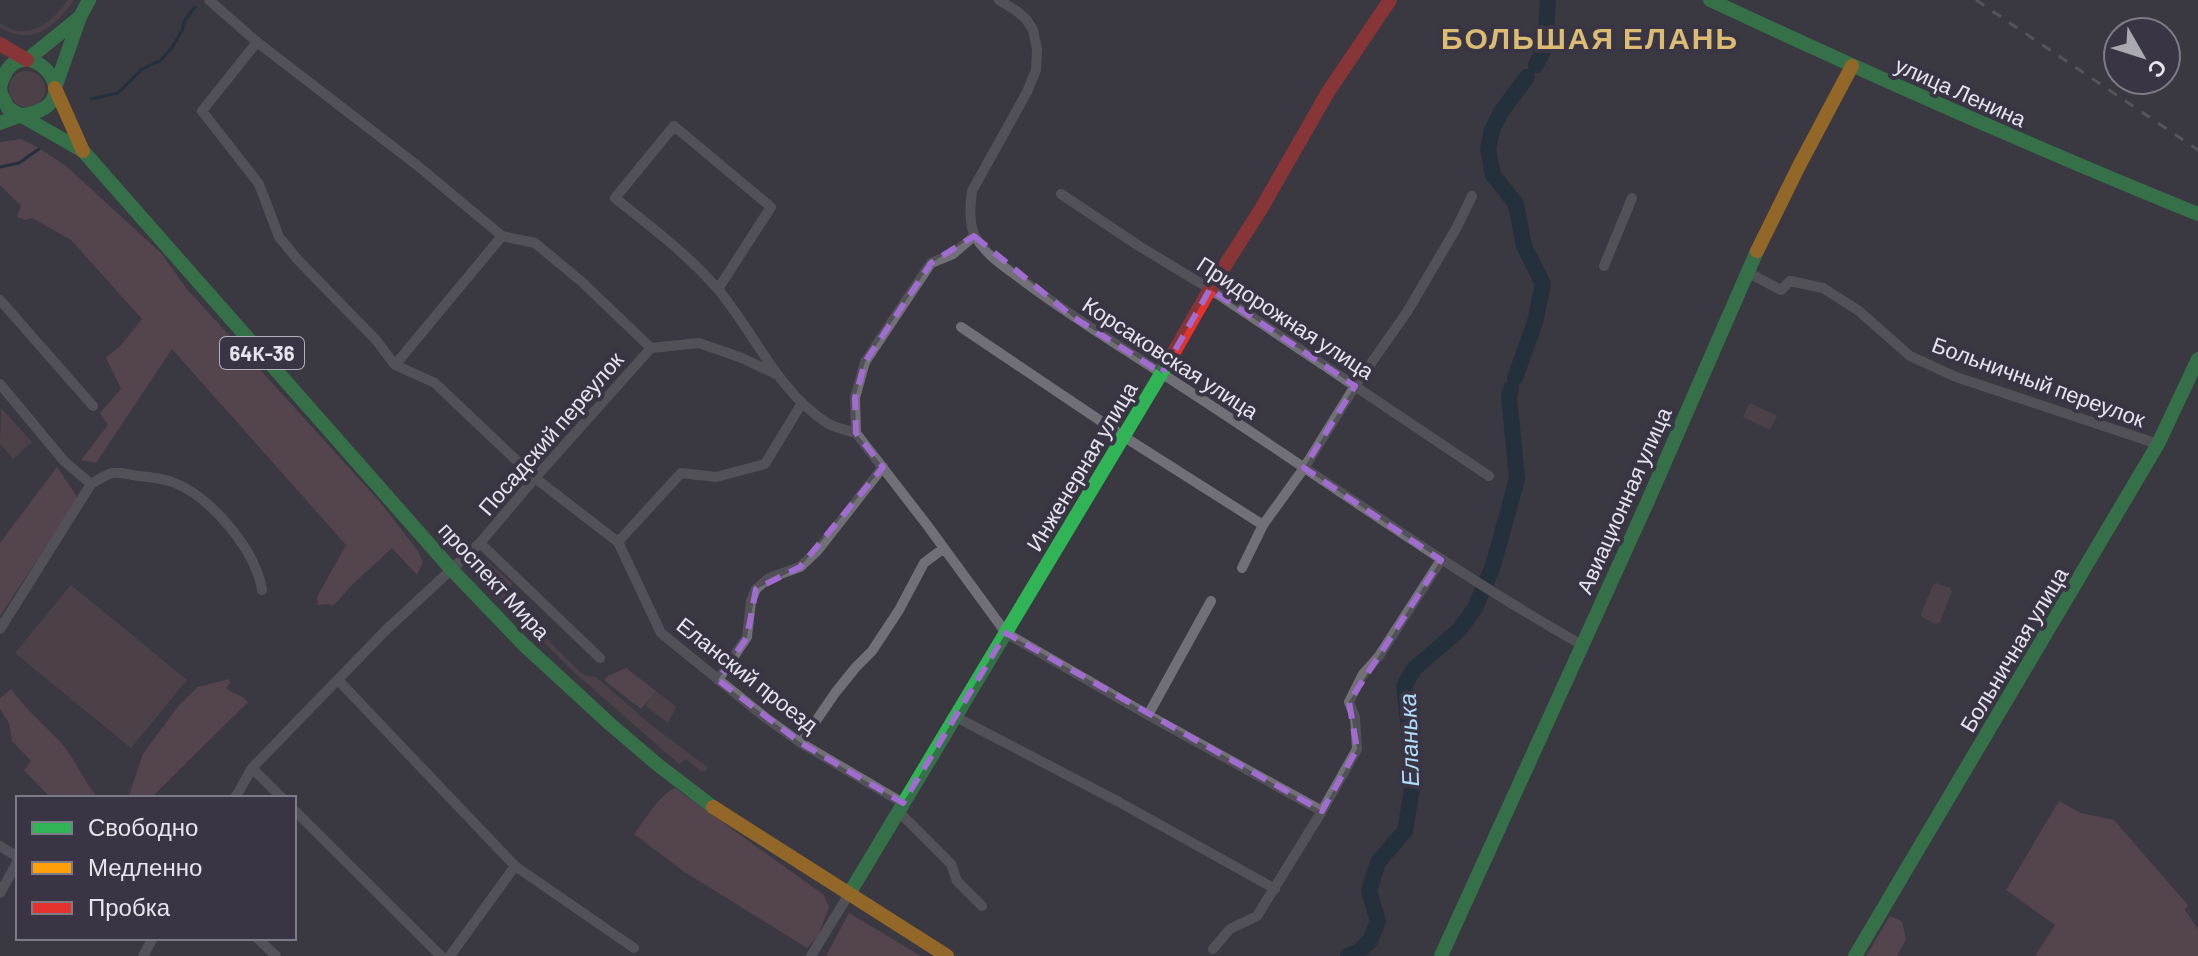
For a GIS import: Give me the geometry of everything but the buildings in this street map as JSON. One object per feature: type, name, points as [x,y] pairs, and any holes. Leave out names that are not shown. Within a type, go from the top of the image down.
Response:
[{"type":"street","points":[[0,123],[45,110],[54,96],[80,17],[89,0]]},
{"type":"street","points":[[209,0],[257,42],[418,166],[502,236],[535,243],[582,282],[651,348]]},
{"type":"street","points":[[999,0],[1026,19],[1033,30],[1038,55],[1036,70],[972,191],[970,205],[974,236],[953,254],[931,263],[865,362],[855,398],[856,433],[1006,633],[1322,811]]},
{"type":"street","name":"улица Ленина","points":[[1710,0],[2044,151],[2198,214]]},
{"type":"street","name":"Инженерная улица","points":[[811,956],[1078,515],[1328,92],[1386,1]]},
{"type":"street","points":[[27,60],[80,17]]},
{"type":"street","points":[[257,42],[202,111],[259,184],[279,237],[376,340],[395,365],[502,236]]},
{"type":"street","name":"64К-36","points":[[0,44],[47,68],[55,88]]},
{"type":"street","name":"64К-36","points":[[22,115],[8,108],[0,87],[11,66],[27,60]]},
{"type":"street","name":"Авиационная улица","points":[[1441,956],[1647,503],[1747,272],[1852,66]]},
{"type":"street","name":"проспект Мира","points":[[55,88],[83,151],[452,570],[523,644],[658,765],[727,817],[947,956]]},
{"type":"street","name":"проспект Мира","points":[[22,115],[83,151]]},
{"type":"street","name":"Посадский переулок","points":[[718,289],[771,207],[674,126],[615,198],[679,248],[718,289],[778,375],[802,403],[830,424],[856,433]]},
{"type":"street","name":"Придорожная улица","points":[[1061,194],[1210,289],[1489,476]]},
{"type":"street","points":[[1242,568],[1263,525],[1407,312],[1472,196]]},
{"type":"street","points":[[1604,266],[1632,198]]},
{"type":"street","name":"Корсаковская улица","points":[[974,236],[989,255],[1061,309],[1441,560],[1582,645]]},
{"type":"street","name":"Больничный переулок","points":[[1747,272],[1781,290],[1790,281],[1823,288],[1859,311],[1910,356],[1956,377],[2158,444]]},
{"type":"street","points":[[0,300],[93,406]]},
{"type":"street","points":[[961,327],[1263,525]]},
{"type":"street","name":"Посадский переулок","points":[[236,796],[252,768],[386,630],[480,543],[651,348],[699,343],[778,375]]},
{"type":"street","name":"Больничная улица","points":[[1855,956],[2158,444],[2198,359]]},
{"type":"street","name":"Еланский проезд","points":[[395,365],[435,383],[535,478],[618,542],[661,633],[766,718],[901,808],[951,864],[957,881],[982,906]]},
{"type":"street","points":[[0,384],[64,461],[91,484]]},
{"type":"street","points":[[618,542],[681,473],[716,477],[765,464],[802,403]]},
{"type":"street","points":[[718,680],[747,637],[751,601],[756,589],[769,578],[800,567],[818,550],[883,467]]},
{"type":"street","points":[[0,629],[91,484],[113,473],[158,478],[201,498],[231,530],[260,575],[262,590]]},
{"type":"street","points":[[480,543],[600,658]]},
{"type":"street","points":[[801,743],[835,693],[872,651],[924,563],[944,548]]},
{"type":"street","points":[[1213,949],[1230,929],[1257,916],[1322,811],[1357,749],[1355,717],[1349,702],[1363,674],[1379,656],[1441,560]]},
{"type":"street","points":[[1148,715],[1211,601]]},
{"type":"street","points":[[338,680],[515,866],[634,948]]},
{"type":"street","points":[[956,717],[1119,802],[1275,889]]},
{"type":"street","points":[[252,768],[280,796]]},
{"type":"street","points":[[296,812],[441,956]]},
{"type":"street","points":[[0,893],[16,865]]},
{"type":"street","points":[[450,956],[515,866]]},
{"type":"street","points":[[259,940],[276,956]]},
{"type":"highlighted area","points":[[974,236],[1073,317],[1162,373],[1210,289],[1355,386],[1304,468],[1441,560],[1349,702],[1357,749],[1322,811],[1006,633],[903,803],[801,743],[718,680],[747,637],[756,589],[800,567],[883,467],[856,433],[855,398],[865,362],[931,263]]},
{"type":"shaded area","points":[[68,0],[74,0],[51,26],[42,31],[22,35],[0,27],[0,23],[19,31],[38,28]]},
{"type":"shaded area","points":[[27,71],[40,76],[45,89],[40,102],[27,107],[14,102],[9,89],[14,76]]},
{"type":"shaded area","points":[[21,139],[66,166],[161,253],[187,289],[381,503],[418,551],[423,562],[417,575],[392,548],[333,606],[318,605],[317,597],[346,545],[172,349],[96,463],[81,460],[108,425],[100,413],[121,389],[106,358],[142,319],[71,240],[32,218],[25,220],[17,217],[21,206],[0,185],[0,142]]},
{"type":"shaded area","points":[[1750,403],[1777,416],[1770,430],[1743,417]]},
{"type":"shaded area","points":[[1,408],[32,442],[13,459],[0,444]]},
{"type":"shaded area","points":[[57,467],[76,495],[76,501],[0,616],[0,543]]},
{"type":"shaded area","points":[[480,555],[512,583],[508,600],[580,672],[596,677],[650,724],[707,767],[706,771],[701,771],[686,759],[679,764],[574,672],[476,576],[473,562]]},
{"type":"shaded area","points":[[1936,583],[1952,591],[1940,622],[1936,624],[1921,614]]},
{"type":"shaded area","points":[[71,585],[187,680],[131,748],[15,653]]},
{"type":"shaded area","points":[[626,668],[656,691],[641,709],[604,680]]},
{"type":"shaded area","points":[[229,679],[226,688],[248,702],[153,796],[129,796],[143,754],[179,705],[198,687]]},
{"type":"shaded area","points":[[11,689],[63,745],[96,796],[48,796],[24,770],[31,761],[12,741],[9,723],[0,709],[0,698]]},
{"type":"shaded area","points":[[656,691],[676,707],[668,723],[645,705]]},
{"type":"shaded area","points":[[675,788],[824,895],[829,907],[818,936],[807,948],[683,871],[634,834],[658,802]]},
{"type":"shaded area","points":[[2059,801],[2081,813],[2114,820],[2188,905],[2185,910],[2198,929],[2198,956],[2035,956],[2055,925],[2006,890]]},
{"type":"shaded area","points":[[849,913],[921,956],[826,956]]},
{"type":"shaded area","points":[[1890,916],[1902,921],[1906,940],[1897,956],[1866,956]]},
{"type":"waterway","name":"Еланька","points":[[1536,65],[1545,47],[1548,0]]},
{"type":"waterway","points":[[91,99],[118,93],[142,69],[160,61],[172,48],[195,7]]},
{"type":"waterway","name":"Еланька","points":[[1515,378],[1535,322],[1543,284],[1524,246],[1516,204],[1493,175],[1488,149],[1492,130],[1501,112],[1527,77]]},
{"type":"waterway","points":[[0,167],[19,163],[39,149]]},
{"type":"waterway","name":"Еланька","points":[[1348,956],[1370,941],[1378,921],[1369,891],[1378,862],[1405,831],[1414,777],[1404,686],[1414,669],[1459,630],[1475,608],[1493,566],[1517,479],[1509,396],[1511,389]]},
{"type":"railway","points":[[1976,0],[2198,150]]},
{"type":"traffic: fast","points":[[27,60],[80,17],[89,0]]},
{"type":"traffic: fast","points":[[1710,0],[1952,110],[2198,214]]},
{"type":"traffic: fast","points":[[55,88],[80,17]]},
{"type":"traffic: fast","points":[[0,87],[9,67],[22,60],[35,62],[47,71],[54,83],[54,96],[44,108],[22,115]]},
{"type":"traffic: fast","points":[[0,87],[8,108],[83,151],[452,570],[523,644],[610,724],[713,807]]},
{"type":"traffic: fast","points":[[0,123],[22,115]]},
{"type":"traffic: fast","points":[[1441,956],[1647,503],[1757,251]]},
{"type":"traffic: fast","points":[[849,894],[1170,359]]},
{"type":"traffic: fast","points":[[1855,956],[2158,444],[2198,359]]},
{"type":"traffic: slow","points":[[1757,251],[1852,66]]},
{"type":"traffic: slow","points":[[55,88],[83,151]]},
{"type":"traffic: slow","points":[[713,807],[947,956]]},
{"type":"traffic: jam","points":[[1170,359],[1328,92],[1390,0]]},
{"type":"traffic: jam","points":[[0,44],[27,60]]},
{"type":"district","name":"БОЛЬШАЯ ЕЛАНЬ","points":[[1590,37]]}]
